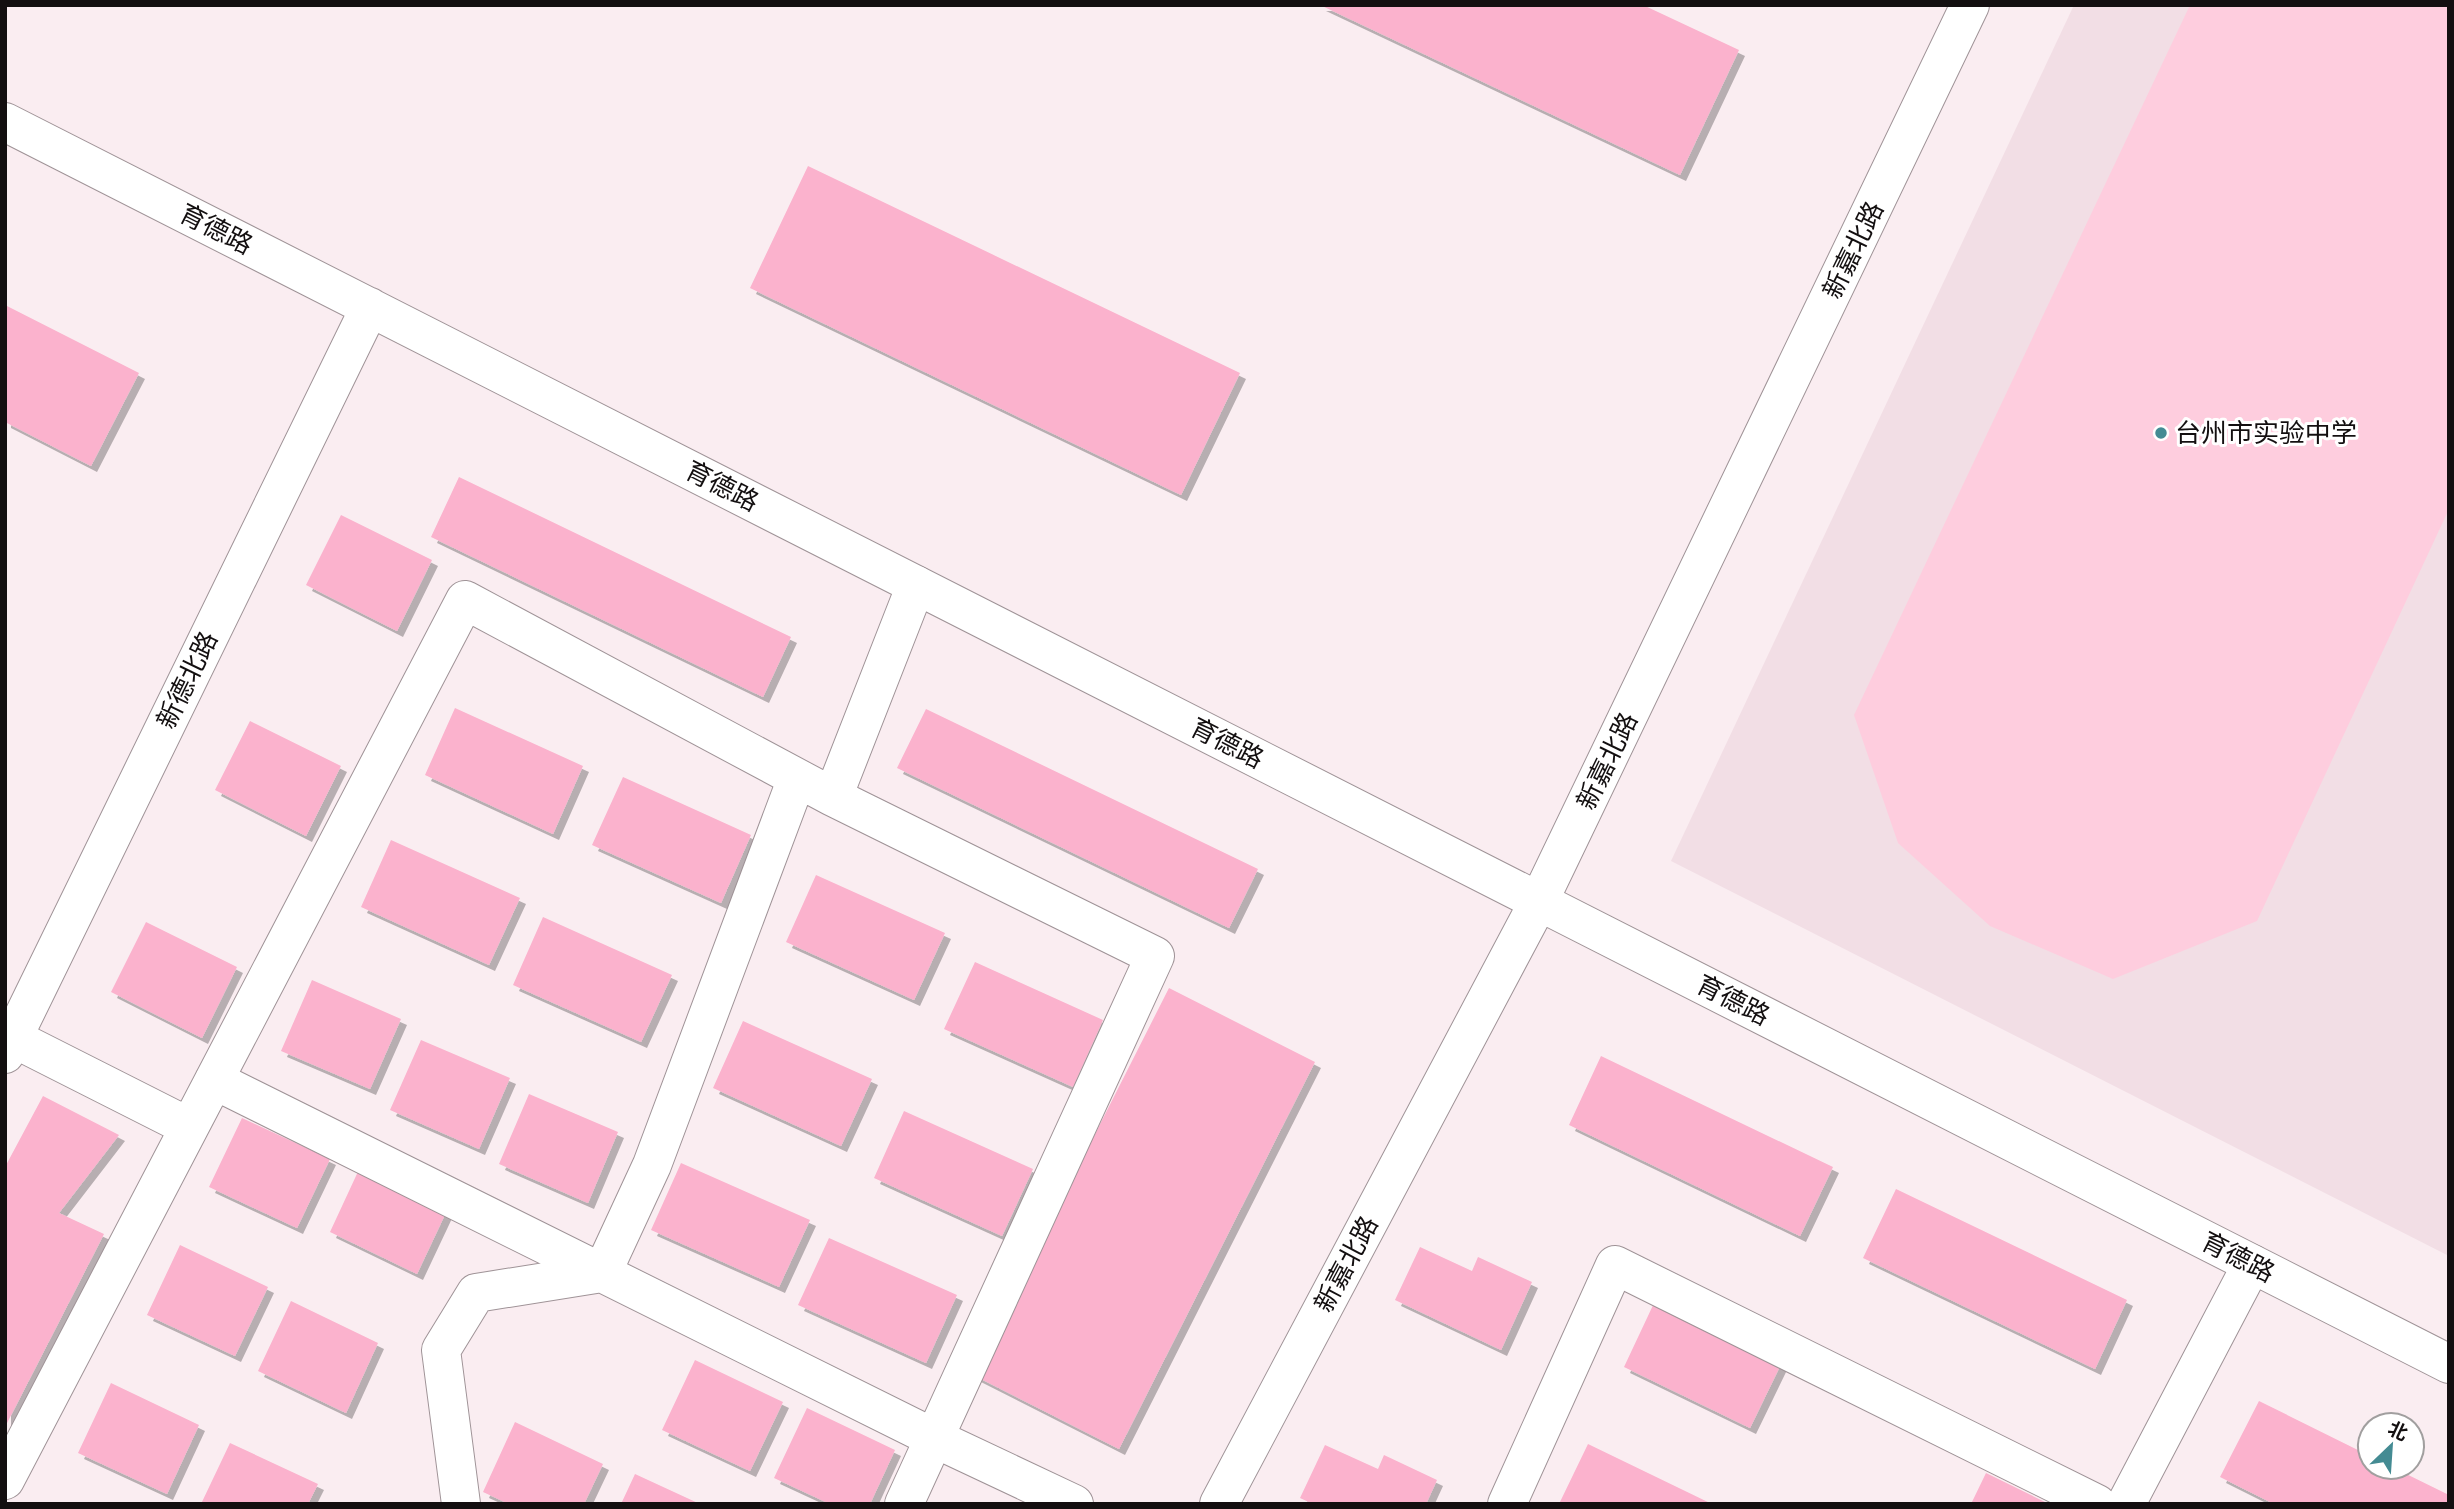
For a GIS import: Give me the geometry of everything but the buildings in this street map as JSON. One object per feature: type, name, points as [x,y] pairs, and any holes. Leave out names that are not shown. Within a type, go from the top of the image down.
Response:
[{"type":"street","name":"新嘉北路","points":[[1219,1504],[1539,901],[1970,5]]},
{"type":"street","name":"育德路","points":[[5,122],[2449,1364]]},
{"type":"street","name":"新德北路","points":[[9,1046],[370,307]]},
{"type":"street","points":[[833,797],[916,585]]},
{"type":"street","points":[[5,1480],[464,600],[833,797],[1155,956],[904,1504]]},
{"type":"street","points":[[601,1273],[652,1165],[797,778]]},
{"type":"street","points":[[9,1046],[189,1127]]},
{"type":"street","points":[[214,1080],[934,1438],[1074,1504]]},
{"type":"street","points":[[2126,1504],[2252,1264]]},
{"type":"street","points":[[1507,1504],[1615,1265],[2096,1504]]},
{"type":"street","points":[[461,1504],[441,1350],[475,1293],[601,1273]]},
{"type":"shaded area","name":"台州市实验中学","points":[[2074,5],[2449,5],[2449,1256],[1671,861]]},
{"type":"shaded area","points":[[2190,5],[2449,5],[2449,509],[2257,921],[2113,979],[1990,926],[1898,843],[1854,715]]},
{"type":"place","name":"台州市实验中学","points":[[2161,433]]}]
